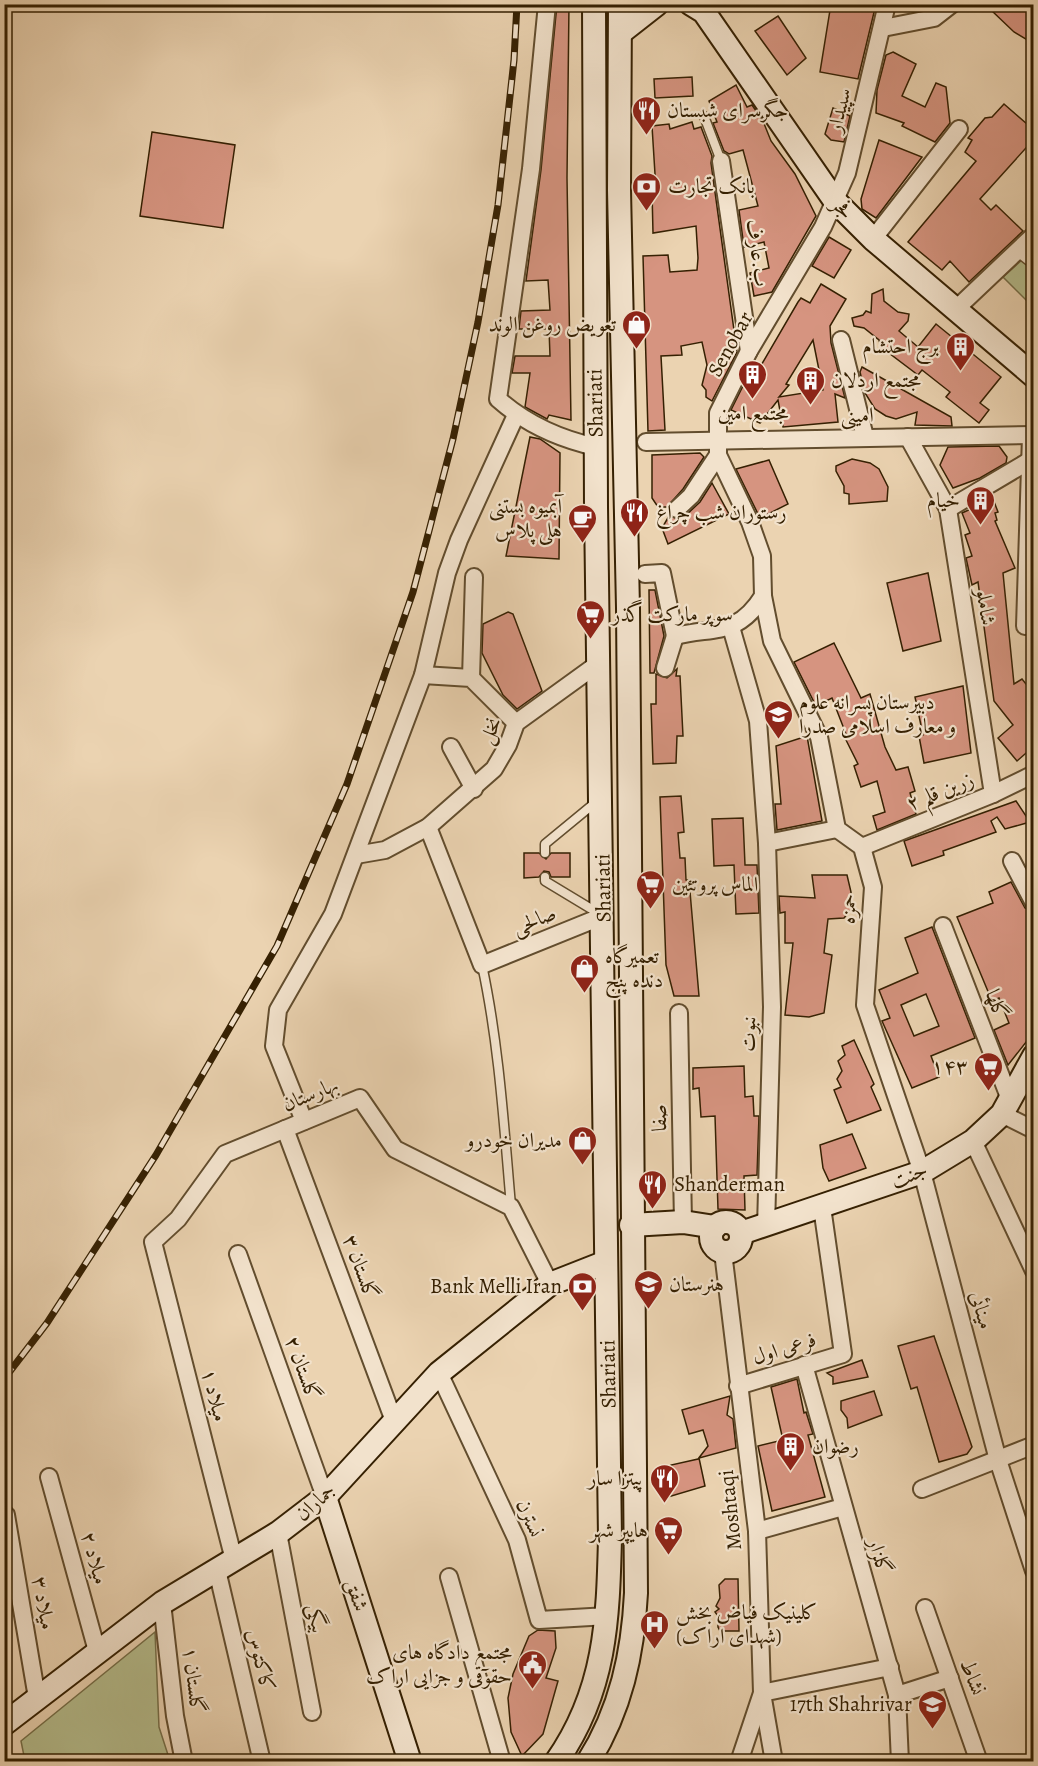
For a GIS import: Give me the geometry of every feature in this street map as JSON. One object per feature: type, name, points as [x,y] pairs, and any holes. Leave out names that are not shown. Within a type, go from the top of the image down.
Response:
[{"type":"main road","name":"Shariati","points":[[556,1761],[572,1736],[588,1701],[600,1661],[608,1616],[610,1538],[596,507],[594,4]]},
{"type":"main road","name":"Shariati","points":[[588,1761],[600,1744],[619,1699],[634,1617],[631,861],[619,190],[620,4]]},
{"type":"main road","points":[[620,33],[657,4]]},
{"type":"main road","name":"فجر","points":[[692,4],[704,12],[835,201],[873,239],[1034,376]]},
{"type":"main road","points":[[596,447],[605,453],[611,453],[616,451],[623,442]]},
{"type":"main road","points":[[596,507],[606,498],[619,500],[624,505]]},
{"type":"main road","name":"جنت","points":[[741,1233],[766,1227],[922,1172],[973,1141],[1006,1106],[1034,1056]]},
{"type":"main road","points":[[631,1226],[683,1222],[715,1227],[728,1222],[736,1226],[741,1233],[738,1248],[723,1252],[715,1248],[711,1240],[715,1227]]},
{"type":"main road","name":"جماران","points":[[4,1724],[162,1603],[278,1533],[325,1497],[439,1373],[550,1284],[606,1262]]},
{"type":"main road","name":"شفق","points":[[325,1497],[410,1761]]},
{"type":"street","points":[[547,4],[531,169],[498,399],[516,415],[573,442],[596,447]]},
{"type":"street","name":"سپیدار","points":[[835,201],[847,172],[887,4]]},
{"type":"street","points":[[883,28],[934,18],[952,4]]},
{"type":"street","points":[[873,239],[959,129]]},
{"type":"street","name":"ب.عارف","points":[[721,160],[749,351]]},
{"type":"street","name":"Senobar","points":[[718,448],[718,413],[749,351],[823,227],[835,201]]},
{"type":"street","points":[[956,309],[1034,235]]},
{"type":"street","points":[[841,340],[864,437]]},
{"type":"street","points":[[304,1121],[274,1046],[278,1010],[333,914],[423,675],[447,573],[459,540],[516,415]]},
{"type":"street","points":[[1031,627],[1029,461],[1032,435]]},
{"type":"street","name":"امینی","points":[[646,442],[718,448],[864,437],[1032,435]]},
{"type":"street","name":"شاملو","points":[[908,437],[948,509],[993,794]]},
{"type":"street","points":[[677,509],[691,496],[718,448]]},
{"type":"street","points":[[718,448],[762,556],[763,596],[771,641],[819,737],[837,829],[862,847]]},
{"type":"street","points":[[948,509],[1029,461]]},
{"type":"street","points":[[645,574],[662,573],[675,636],[665,668]]},
{"type":"street","points":[[471,678],[474,577]]},
{"type":"street","points":[[675,636],[731,627],[755,609],[763,596]]},
{"type":"street","name":"نبوت","points":[[731,627],[758,721],[768,843],[772,1007],[766,1227]]},
{"type":"street","name":"نخل","points":[[356,855],[385,850],[428,828],[494,770],[508,745],[516,723],[599,663]]},
{"type":"street","points":[[423,675],[471,678],[516,723]]},
{"type":"street","points":[[451,747],[474,789]]},
{"type":"street","name":"زرین قلم ۲","points":[[862,847],[993,794],[1034,774]]},
{"type":"street","points":[[428,828],[482,965]]},
{"type":"street","points":[[768,843],[837,829]]},
{"type":"street","name":"حمزه","points":[[862,847],[873,887],[865,1005],[922,1172]]},
{"type":"street","points":[[1012,861],[1034,903]]},
{"type":"street","name":"صالحی","points":[[482,965],[603,916]]},
{"type":"street","name":"گلها","points":[[943,926],[1006,1106]]},
{"type":"street","name":"صفا","points":[[679,1013],[683,1222]]},
{"type":"street","name":"بهارستان","points":[[153,1242],[178,1219],[225,1154],[360,1098],[396,1149],[511,1207]]},
{"type":"street","points":[[1006,1106],[1034,1130]]},
{"type":"street","name":"گلستان ۳","points":[[285,1129],[394,1421]]},
{"type":"street","points":[[973,1141],[1034,1271]]},
{"type":"street","name":"مینائی","points":[[922,1172],[998,1460],[1034,1571]]},
{"type":"street","points":[[511,1207],[550,1284]]},
{"type":"street","name":"فرعی اول","points":[[738,1386],[843,1354],[822,1207]]},
{"type":"street","name":"میلاد ۱","points":[[153,1242],[225,1565]]},
{"type":"street","name":"Moshtaqi","points":[[723,1252],[757,1531],[762,1693],[739,1761]]},
{"type":"street","name":"گلستان ۲","points":[[238,1254],[325,1497]]},
{"type":"street","name":"گلزار","points":[[804,1365],[897,1695],[900,1761]]},
{"type":"street","name":"نسترن","points":[[439,1373],[517,1540],[539,1620],[608,1616]]},
{"type":"street","points":[[922,1489],[1034,1445]]},
{"type":"street","name":"میلاد ۲","points":[[49,1477],[97,1651]]},
{"type":"street","points":[[757,1531],[843,1507]]},
{"type":"street","name":"میلاد ۳","points":[[6,1515],[37,1698]]},
{"type":"street","name":"بیگی","points":[[278,1533],[312,1712]]},
{"type":"street","name":"کاکتوس","points":[[225,1565],[262,1761]]},
{"type":"street","points":[[449,1577],[502,1761]]},
{"type":"street","name":"گلستان ۱","points":[[162,1603],[175,1716],[184,1761]]},
{"type":"street","name":"نشاط","points":[[925,1608],[979,1761]]},
{"type":"street","points":[[774,1761],[762,1693],[890,1667]]},
{"type":"street","points":[[897,1695],[950,1678]]},
{"type":"lane","points":[[705,116],[721,160]]},
{"type":"lane","points":[[1016,251],[1034,265]]},
{"type":"lane","points":[[545,853],[545,844],[601,798]]},
{"type":"lane","points":[[545,877],[545,881],[603,916]]},
{"type":"lane","points":[[482,965],[489,998],[504,1118],[511,1207]]},
{"type":"green space","points":[[1033,250],[1033,307],[1003,277]]},
{"type":"green space","points":[[155,1632],[159,1727],[170,1761],[25,1761],[21,1741]]},
{"type":"building","points":[[557,4],[569,4],[567,178],[571,420],[549,415],[547,419],[525,407],[530,373],[512,373],[515,356],[550,356],[549,329],[519,329],[521,311],[550,310],[548,280],[526,281],[541,170]]},
{"type":"building","points":[[831,4],[876,4],[858,79],[820,72]]},
{"type":"building","points":[[997,4],[1034,4],[1034,44],[1014,32],[991,10]]},
{"type":"building","points":[[778,16],[806,58],[787,75],[755,31]]},
{"type":"building","points":[[893,52],[916,64],[902,96],[925,107],[936,83],[946,87],[950,123],[935,142],[902,126],[904,123],[876,113],[877,90],[886,55]]},
{"type":"building","points":[[692,77],[693,96],[655,98],[654,79]]},
{"type":"building","points":[[736,85],[747,107],[752,105],[763,121],[771,141],[795,174],[816,216],[772,292],[754,296],[750,273],[769,268],[764,242],[744,247],[739,210],[758,206],[743,150],[729,154],[724,151],[713,123],[717,122],[709,101]]},
{"type":"building","points":[[1004,104],[1034,130],[1034,139],[980,199],[991,210],[996,205],[1023,231],[969,282],[950,261],[942,270],[908,242],[976,161],[965,152],[972,140],[968,138],[985,118],[992,117]]},
{"type":"building","points":[[833,108],[850,116],[844,142],[831,140],[825,134]]},
{"type":"building","points":[[692,122],[694,129],[701,127],[712,156],[711,163],[737,352],[712,401],[706,397],[706,390],[702,385],[707,365],[702,342],[681,346],[682,355],[661,356],[665,430],[648,431],[643,256],[668,255],[670,272],[697,270],[698,258],[696,226],[653,233],[652,191],[656,190],[652,126],[669,124],[670,129]]},
{"type":"building","points":[[152,132],[235,145],[223,228],[140,216]]},
{"type":"building","points":[[879,140],[922,157],[876,218],[862,209],[861,199]]},
{"type":"building","points":[[829,237],[851,250],[834,278],[812,266]]},
{"type":"building","points":[[821,284],[846,299],[830,326],[831,343],[845,398],[835,394],[838,422],[783,427],[778,400],[760,423],[731,410],[750,372],[756,374],[798,302],[801,298],[810,303]],"holes":[[[813,340],[823,390],[779,397],[789,385],[786,384]]]},
{"type":"building","name":"برج احتشام","points":[[883,289],[884,301],[898,312],[909,314],[908,321],[899,331],[918,347],[936,324],[1001,377],[980,403],[989,410],[979,423],[946,397],[950,392],[922,370],[918,375],[881,347],[879,340],[864,328],[854,326],[852,318],[863,315],[866,311],[871,313],[872,294]]},
{"type":"building","points":[[862,367],[951,417],[952,426],[915,425],[917,412],[896,419],[875,409],[865,393],[860,372]]},
{"type":"building","points":[[530,437],[540,439],[560,453],[559,559],[506,556]]},
{"type":"building","points":[[999,446],[1007,457],[1006,463],[980,478],[953,488],[940,465],[948,447]]},
{"type":"building","points":[[700,453],[704,457],[683,489],[667,507],[658,507],[652,498],[652,455]]},
{"type":"building","points":[[852,459],[870,463],[879,469],[888,487],[887,501],[849,504],[849,494],[844,493],[844,486],[836,471],[836,466]]},
{"type":"building","points":[[769,460],[788,504],[760,518],[736,469]]},
{"type":"building","points":[[712,483],[729,514],[668,544],[662,528],[669,516],[679,519],[684,517],[700,502]]},
{"type":"building","points":[[993,499],[998,512],[995,513],[997,520],[995,521],[1015,568],[1003,573],[1014,684],[1022,679],[1034,694],[1033,747],[1017,761],[998,738],[1013,725],[994,701],[978,582],[972,585],[966,558],[972,556],[965,535],[970,533],[962,513]]},
{"type":"building","points":[[928,573],[941,641],[903,651],[887,583]]},
{"type":"building","points":[[649,590],[655,590],[664,636],[654,673],[650,673]]},
{"type":"building","points":[[508,612],[513,614],[542,691],[517,709],[503,695],[482,653],[483,624]]},
{"type":"building","points":[[834,643],[861,698],[870,694],[885,747],[896,770],[908,767],[915,791],[910,793],[916,814],[877,830],[873,816],[885,812],[877,781],[861,787],[854,766],[858,764],[844,736],[846,734],[832,698],[816,706],[794,662]]},
{"type":"building","points":[[677,669],[676,676],[680,676],[683,736],[677,736],[676,763],[653,764],[651,704],[656,704],[656,674],[667,678]]},
{"type":"building","points":[[963,686],[971,753],[924,763],[919,736],[923,735],[915,697]]},
{"type":"building","points":[[807,736],[822,821],[777,830],[775,804],[781,804],[776,746]]},
{"type":"building","points":[[681,796],[684,832],[678,833],[680,858],[685,858],[686,880],[689,880],[699,996],[674,996],[666,965],[660,797]]},
{"type":"building","points":[[1016,801],[1030,822],[1005,829],[997,817],[991,821],[996,832],[943,851],[944,855],[912,866],[904,841]]},
{"type":"building","points":[[743,818],[745,865],[757,865],[759,913],[736,914],[734,865],[714,866],[712,819]]},
{"type":"building","points":[[524,853],[539,853],[546,859],[551,853],[570,853],[570,877],[551,877],[549,872],[544,871],[539,877],[524,878]]},
{"type":"building","points":[[812,875],[847,875],[851,892],[851,910],[844,918],[828,919],[824,953],[832,955],[824,1013],[809,1017],[785,1015],[793,943],[785,943],[785,912],[780,913],[779,896],[815,898]]},
{"type":"building","points":[[1011,882],[1025,908],[1034,913],[1034,1032],[1008,1065],[994,1030],[1009,1023],[999,998],[992,1001],[957,917],[993,903],[989,892]]},
{"type":"building","points":[[932,927],[975,1038],[931,1056],[939,1077],[912,1088],[882,1021],[890,1018],[879,990],[918,973],[905,938]],"holes":[[[926,994],[939,1026],[914,1036],[901,1005]]]},
{"type":"building","points":[[854,1040],[874,1084],[871,1087],[881,1110],[847,1123],[834,1090],[841,1087],[837,1079],[842,1071],[838,1061],[845,1055],[842,1046]]},
{"type":"building","points":[[744,1066],[745,1097],[753,1096],[754,1116],[759,1116],[757,1175],[744,1176],[745,1210],[718,1209],[715,1116],[701,1117],[699,1088],[693,1089],[693,1068]]},
{"type":"building","points":[[852,1134],[866,1168],[829,1181],[823,1168],[820,1145]]},
{"type":"building","points":[[934,1336],[972,1447],[967,1454],[939,1462],[917,1387],[911,1389],[898,1346]]},
{"type":"building","points":[[862,1360],[868,1377],[833,1384],[833,1377],[827,1373]]},
{"type":"building","name":"رضوان","points":[[797,1379],[804,1413],[806,1412],[813,1434],[808,1435],[825,1497],[772,1511],[758,1446],[783,1440],[771,1387]]},
{"type":"building","points":[[874,1391],[882,1415],[848,1428],[847,1418],[841,1410],[841,1401]]},
{"type":"building","points":[[730,1396],[727,1415],[733,1419],[736,1448],[699,1458],[705,1486],[668,1497],[671,1465],[698,1459],[708,1446],[703,1430],[689,1434],[682,1410]]},
{"type":"building","points":[[725,1579],[738,1579],[739,1631],[720,1631],[718,1627],[718,1616],[715,1612],[719,1609],[716,1606],[720,1598],[719,1585]]},
{"type":"building","name":"مجتمع دادگاه های حقوقی و جزایی اراک","points":[[538,1630],[555,1631],[556,1648],[546,1678],[558,1681],[543,1734],[522,1756],[511,1732],[508,1698],[513,1674],[529,1636]]},
{"type":"railway","points":[[4,1379],[47,1323],[156,1155],[277,946],[347,784],[413,592],[453,439],[478,322],[498,205],[514,60],[517,4]]},
{"type":"place","name":"جگرسرای شبستان","points":[[646,136]]},
{"type":"place","name":"بانک تجارت","points":[[647,212]]},
{"type":"place","name":"تعویض روغن الوند","points":[[637,350]]},
{"type":"place","name":"برج احتشام","points":[[960,372]]},
{"type":"place","name":"مجتمع امین","points":[[753,400]]},
{"type":"place","name":"مجتمع اردلان","points":[[810,406]]},
{"type":"place","name":"خیام","points":[[981,526]]},
{"type":"place","name":"رستوران شب چراغ","points":[[635,538]]},
{"type":"place","name":"آبمیوه بستنی هلی پلاس","points":[[583,544]]},
{"type":"place","name":"سوپر مارکت گذر","points":[[591,640]]},
{"type":"place","name":"دبیرستان پسرانه علوم و معارف اسلامی صدرا","points":[[778,740]]},
{"type":"place","name":"الماس پروتئین","points":[[651,910]]},
{"type":"place","name":"تعمیرگاه دنده پنج","points":[[584,994]]},
{"type":"place","name":"۱۴۳","points":[[989,1092]]},
{"type":"place","name":"مدیران خودرو","points":[[583,1166]]},
{"type":"place","name":"Shanderman","points":[[653,1210]]},
{"type":"place","name":"هنرستان","points":[[648,1310]]},
{"type":"place","name":"Bank Melli Iran","points":[[583,1312]]},
{"type":"place","name":"رضوان","points":[[791,1472]]},
{"type":"place","name":"پیتزا سار","points":[[664,1504]]},
{"type":"place","name":"هایپر شهر","points":[[669,1556]]},
{"type":"place","name":"کلینیک فیاض بخش (شهدای اراک)","points":[[655,1650]]},
{"type":"place","name":"مجتمع دادگاه های حقوقی و جزایی اراک","points":[[533,1690]]},
{"type":"place","name":"17th Shahrivar","points":[[933,1730]]}]
